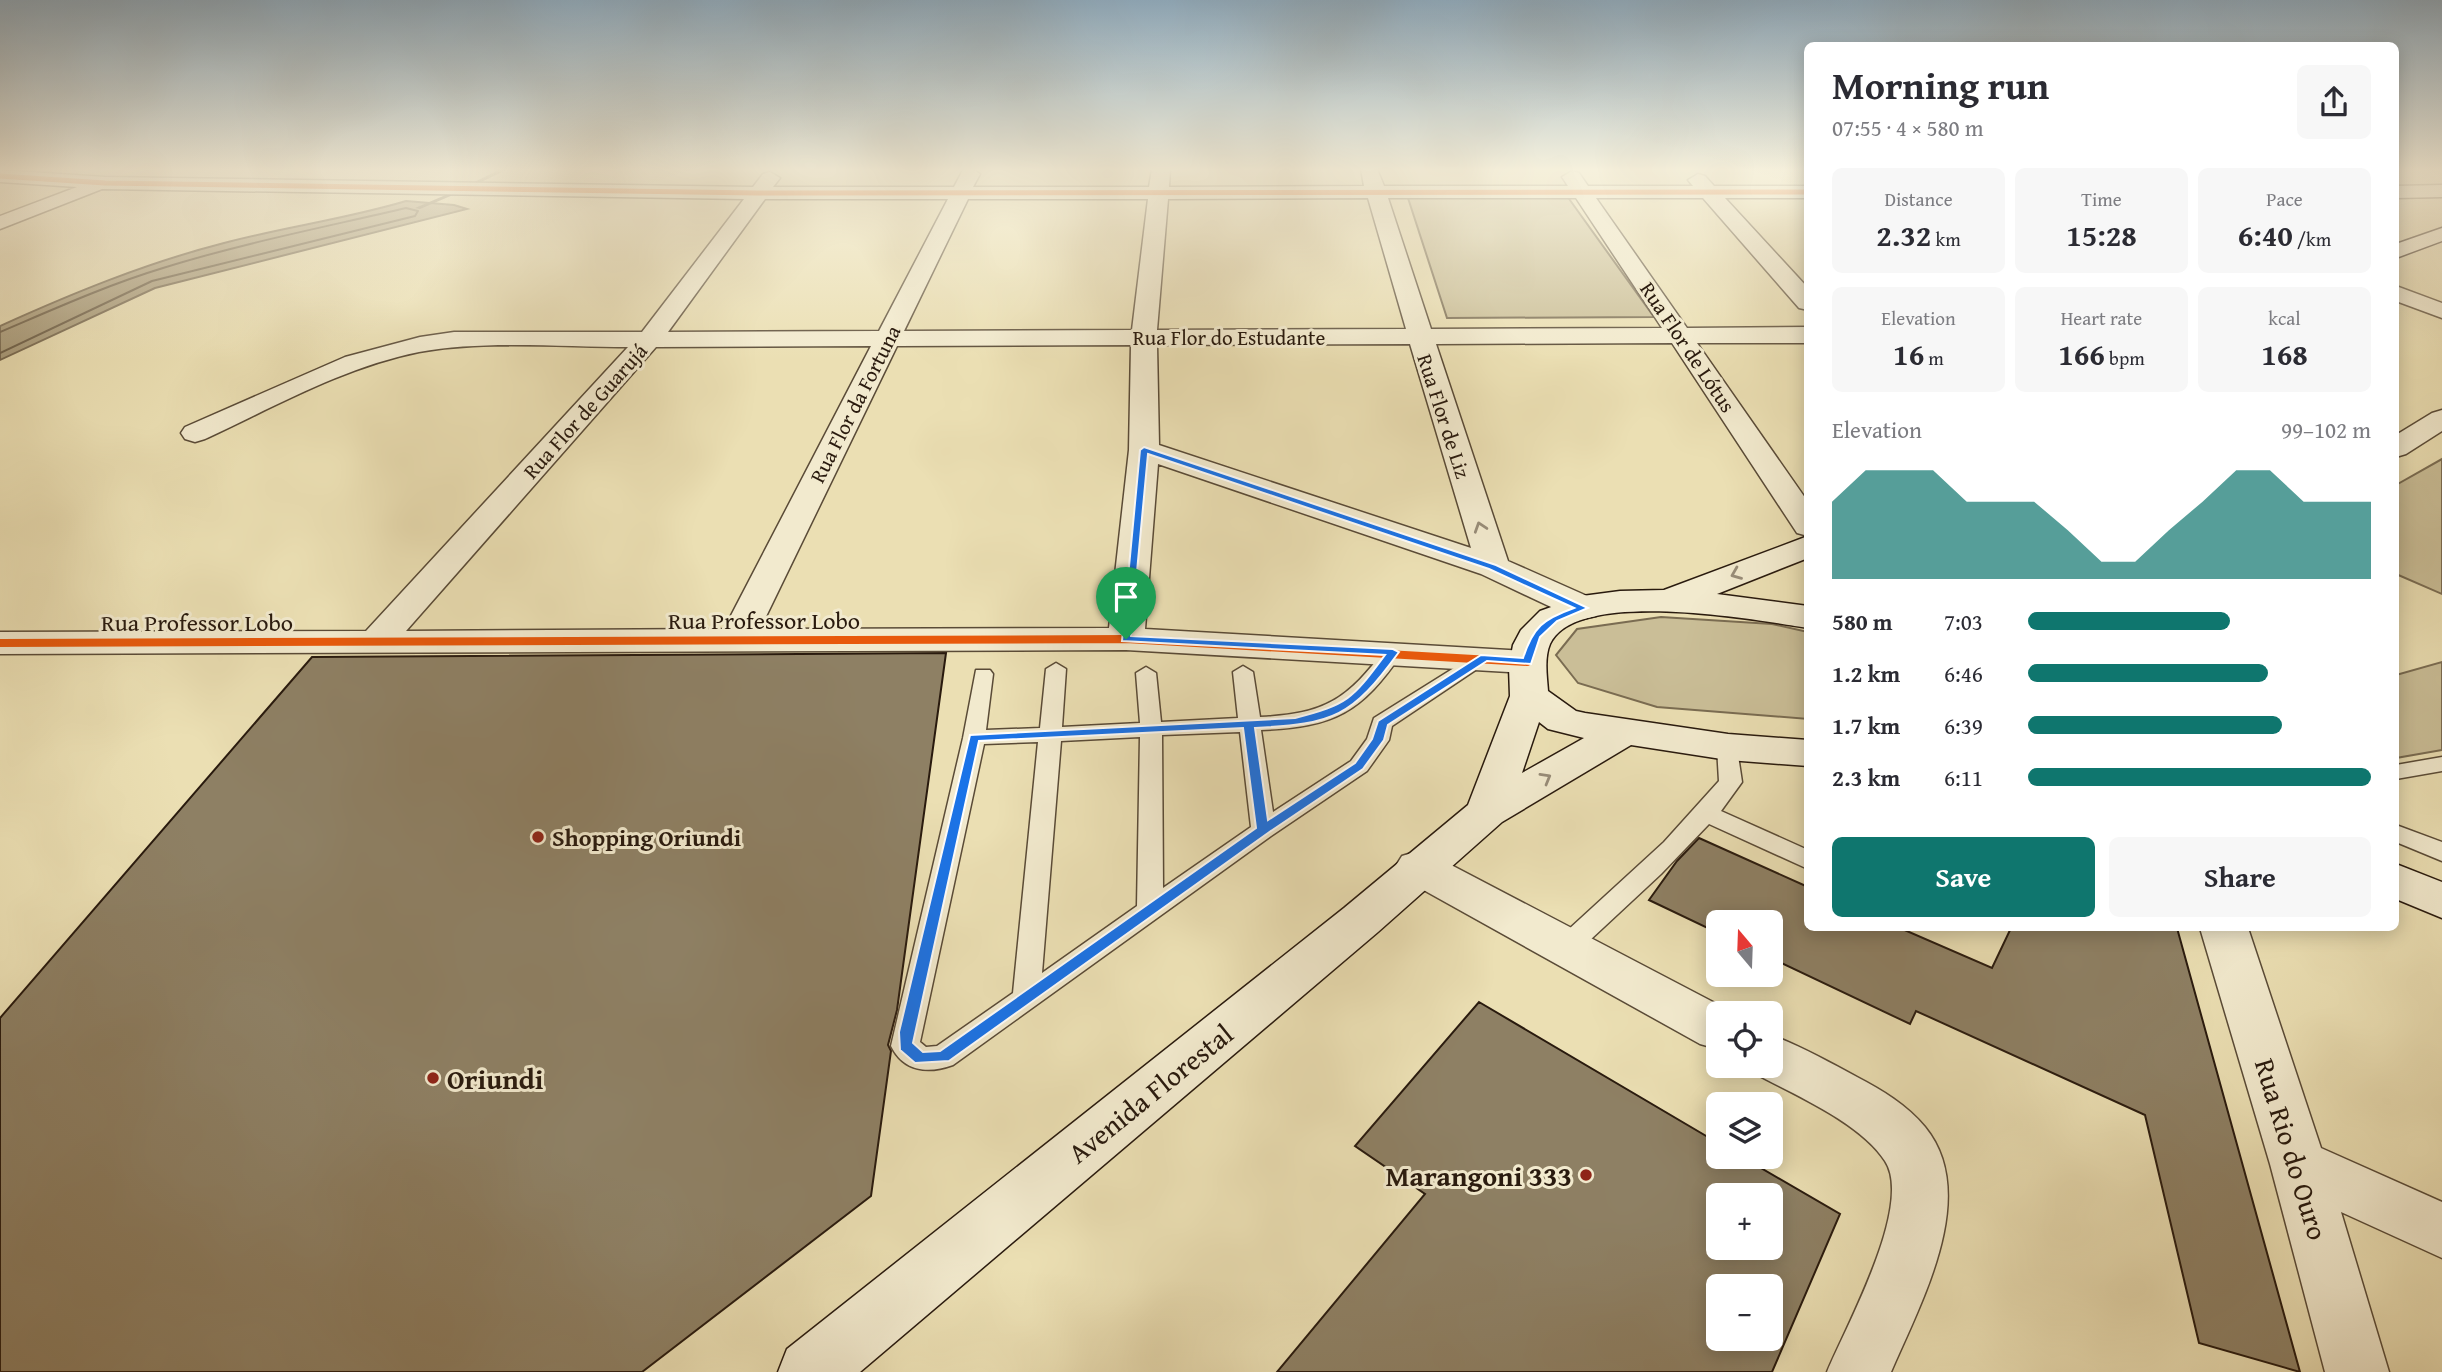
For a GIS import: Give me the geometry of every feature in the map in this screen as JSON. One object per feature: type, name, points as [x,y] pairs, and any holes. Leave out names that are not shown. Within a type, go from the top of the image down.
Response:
[{"type":"street","name":"Rua Flor de Guarujá","points":[[377,640],[651,337],[728,233]]},
{"type":"street","name":"Rua Flor da Fortuna","points":[[737,639],[941,233]]},
{"type":"street","points":[[1126,639],[1144,450],[1144,337],[1155,233]]},
{"type":"street","name":"Rua Flor de Liz","points":[[1389,233],[1493,567]]},
{"type":"street","name":"Rua Flor de Lótus","points":[[1611,233],[1681,336],[1804,545]]},
{"type":"street","points":[[1745,233],[1804,299]]},
{"type":"street","points":[[2399,250],[2442,234]]},
{"type":"street","points":[[2399,294],[2442,312]]},
{"type":"street","name":"Rua Flor do Estudante","points":[[195,433],[372,355],[406,345],[454,340],[651,337],[1804,335]]},
{"type":"street","points":[[2399,446],[2442,419]]},
{"type":"street","points":[[1144,450],[1493,567],[1583,608]]},
{"type":"street","points":[[1674,599],[1804,547]]},
{"type":"street","points":[[1487,812],[1528,679],[1535,636],[1553,619],[1583,608],[1618,602],[1674,599],[1804,616]]},
{"type":"street","name":"Rua Professor Lobo","points":[[0,643],[1126,639],[1485,657],[1528,679]]},
{"type":"street","points":[[1528,679],[1562,720],[1623,733],[1728,747],[1804,753]]},
{"type":"street","name":"Avenida Florestal","points":[[810,1372],[1361,920],[1418,867],[1487,812],[1623,733]]},
{"type":"street","points":[[1418,867],[1706,1023]]},
{"type":"street","points":[[2399,881],[2442,901]]},
{"type":"street","points":[[2399,892],[2442,907]]},
{"type":"street","name":"Rua Rio do Ouro","points":[[2225,931],[2298,1164],[2357,1372]]},
{"type":"street","points":[[1783,1063],[1864,1107],[1909,1148],[1923,1192],[1917,1233],[1859,1372]]},
{"type":"street","points":[[2298,1164],[2442,1231]]},
{"type":"lane","points":[[974,738],[1296,722],[1342,709],[1363,693],[1393,652]]},
{"type":"lane","points":[[982,674],[974,738],[905,1046],[920,1059],[943,1057],[1263,830],[1359,766],[1378,740],[1382,723],[1485,657]]},
{"type":"lane","points":[[1026,998],[1056,668]]},
{"type":"lane","points":[[1242,671],[1263,830]]},
{"type":"lane","points":[[1146,673],[1152,729],[1150,910]]},
{"type":"lane","points":[[1566,947],[1655,867],[1707,814],[1731,782],[1728,747]]},
{"type":"lane","points":[[2399,771],[2442,764]]},
{"type":"lane","points":[[1707,814],[1804,858]]},
{"type":"lane","points":[[2399,834],[2442,852]]},
{"type":"shaded area","points":[[1419,233],[1594,233],[1654,317],[1447,318]]},
{"type":"shaded area","points":[[2442,459],[2442,594],[2399,575],[2399,483]]},
{"type":"shaded area","points":[[1661,617],[1772,624],[1804,631],[1804,719],[1657,707],[1578,683],[1556,655],[1577,629]]},
{"type":"shaded area","points":[[2442,662],[2442,750],[2399,757],[2399,674]]},
{"type":"water","points":[[265,233],[372,233],[155,288],[0,360],[0,326],[110,280],[224,243]]},
{"type":"building","name":"Shopping Oriundi","points":[[946,653],[897,1010],[888,1045],[891,1051],[871,1196],[642,1372],[0,1372],[0,1018],[312,657]]},
{"type":"building","points":[[1699,838],[1804,885],[1804,931],[1907,931],[1992,968],[2010,931],[2178,931],[2300,1372],[2199,1343],[2145,1115],[1916,1011],[1910,1024],[1783,964],[1783,910],[1706,910],[1706,927],[1649,900],[1677,861]]},
{"type":"building","name":"Marangoni 333","points":[[1479,1002],[1706,1136],[1706,1169],[1763,1169],[1840,1214],[1783,1346],[1783,1274],[1706,1274],[1706,1351],[1781,1351],[1772,1372],[1277,1372],[1425,1194],[1355,1146]]},
{"type":"cycle path","points":[[0,643],[1126,639],[1527,662]]},
{"type":"place","name":"Shopping Oriundi","points":[[538,837]]},
{"type":"place","name":"Oriundi","points":[[433,1078]]},
{"type":"place","name":"Marangoni 333","points":[[1586,1175]]},
{"type":"route","points":[[1126,639],[1144,450],[1493,567],[1583,608],[1553,619],[1535,636],[1527,662],[1485,657],[1382,723],[1378,740],[1359,766],[1263,830],[1256,777],[1248,724],[974,738],[906,1032],[905,1046],[920,1059],[943,1057],[1263,830],[1248,724],[1296,722],[1342,709],[1363,693],[1393,652],[1126,639]]}]
